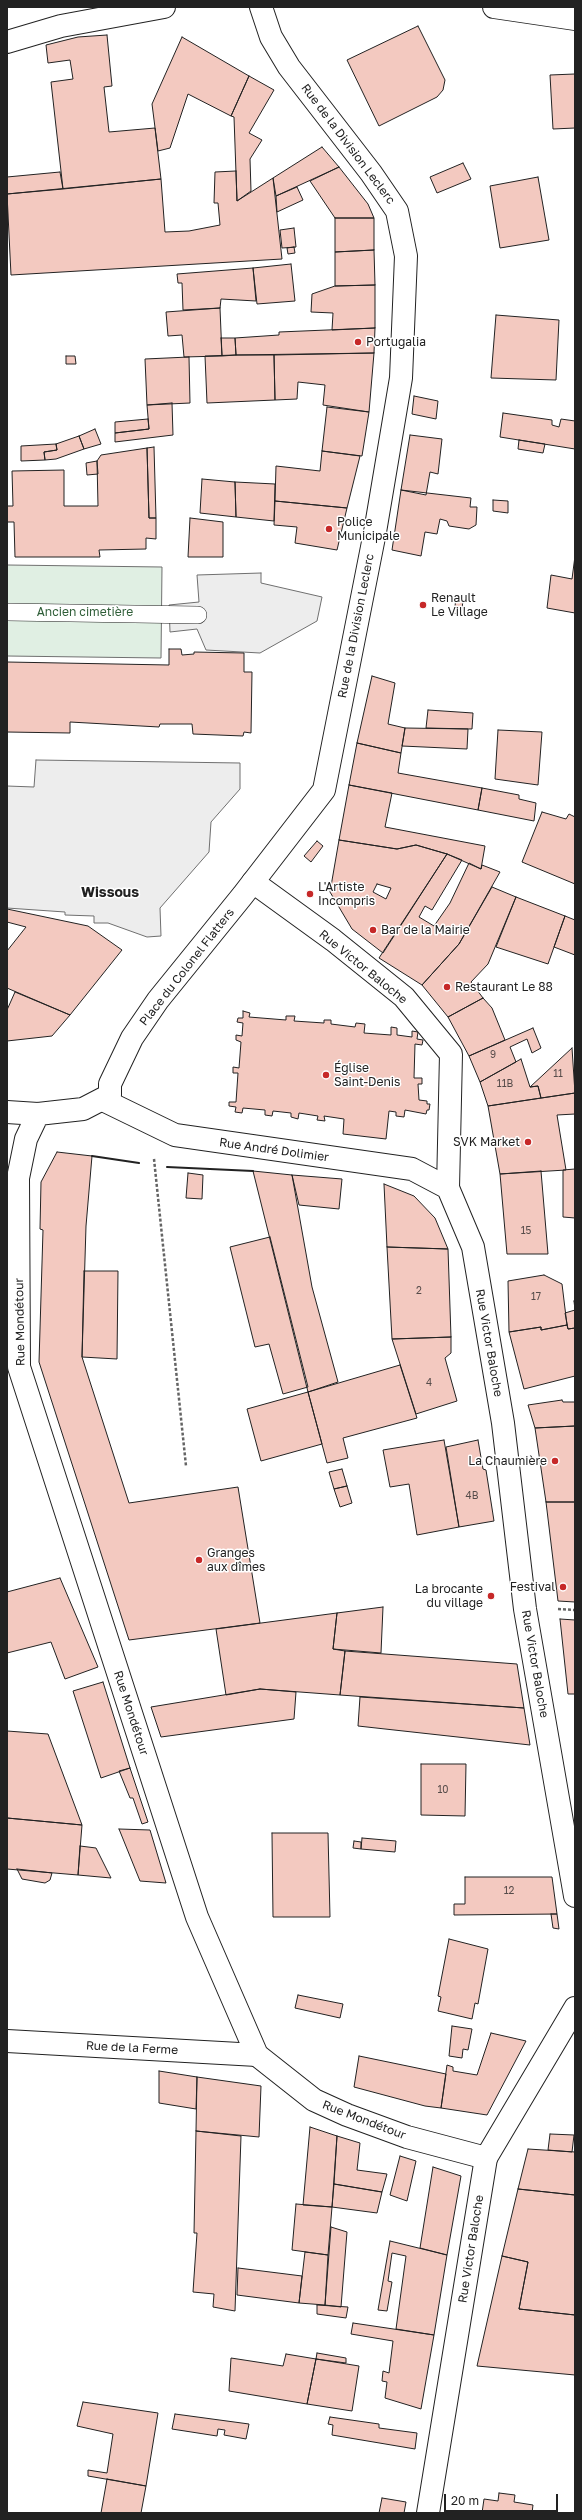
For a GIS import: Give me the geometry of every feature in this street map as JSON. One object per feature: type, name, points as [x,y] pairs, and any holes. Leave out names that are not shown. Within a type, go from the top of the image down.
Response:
[{"type":"street","points":[[7,42],[62,26],[164,7]]},
{"type":"street","name":"Rue de la Division Leclerc","points":[[253,882],[324,790],[375,532],[401,378],[406,256],[397,210],[371,173],[290,67],[271,37],[261,7]]},
{"type":"street","points":[[494,7],[575,19]]},
{"type":"street","name":"Place du Colonel Flatters","points":[[103,1100],[110,1095],[110,1084],[132,1038],[158,1000],[253,882]]},
{"type":"street","name":"Rue Victor Baloche","points":[[253,882],[332,940],[404,997],[451,1054],[448,1188],[474,1247],[503,1424],[525,1609],[575,1896]]},
{"type":"street","points":[[7,1112],[38,1114],[84,1109],[103,1100]]},
{"type":"street","name":"Rue André Dolimier","points":[[103,1100],[175,1135],[412,1169],[448,1188]]},
{"type":"street","name":"Rue Mondétour","points":[[38,1114],[26,1139],[18,1178],[19,1368],[197,1917],[257,2055],[314,2100],[347,2115],[407,2137],[486,2158]]},
{"type":"street","name":"Rue Victor Baloche","points":[[428,2513],[486,2158],[575,2008]]},
{"type":"street","name":"Rue de la Ferme","points":[[7,2041],[257,2055]]},
{"type":"lane","points":[[7,612],[198,615]]},
{"type":"path","points":[[158,1127],[154,1163],[186,1466]]},
{"type":"green space","name":"Ancien cimetière","points":[[7,565],[162,567],[161,658],[7,656]]},
{"type":"shaded area","points":[[261,573],[261,583],[322,597],[317,621],[260,653],[206,650],[197,629],[170,632],[169,605],[199,602],[197,575]]},
{"type":"shaded area","points":[[36,760],[240,763],[240,789],[211,822],[209,852],[160,908],[161,936],[147,937],[108,923],[94,923],[94,916],[65,915],[65,912],[7,908],[7,786],[34,787]]},
{"type":"building","points":[[418,26],[445,80],[443,90],[437,97],[379,126],[347,60]]},
{"type":"building","points":[[107,35],[112,86],[104,87],[109,132],[155,128],[161,179],[63,189],[51,82],[73,79],[70,60],[48,63],[46,45],[78,37]]},
{"type":"building","points":[[182,37],[249,76],[231,116],[188,94],[170,148],[158,151],[152,104]]},
{"type":"building","points":[[575,74],[575,128],[553,129],[550,75]]},
{"type":"building","points":[[249,76],[274,90],[249,133],[262,140],[250,159],[251,191],[237,201],[234,117],[231,116]]},
{"type":"building","points":[[322,147],[339,167],[276,196],[273,178]]},
{"type":"building","points":[[463,163],[471,179],[437,193],[430,177]]},
{"type":"building","points":[[339,167],[368,204],[374,218],[335,218],[310,181]]},
{"type":"building","points":[[236,171],[237,201],[273,178],[282,259],[11,275],[7,194],[161,179],[165,232],[189,231],[220,225],[218,203],[214,203],[215,172]]},
{"type":"building","points":[[60,172],[63,189],[7,194],[7,177]]},
{"type":"building","points":[[538,177],[549,240],[500,248],[490,186]]},
{"type":"building","points":[[297,187],[303,200],[277,212],[276,196]]},
{"type":"building","points":[[335,218],[374,218],[374,250],[335,252]]},
{"type":"building","points":[[294,228],[296,247],[282,248],[280,230]]},
{"type":"building","points":[[294,247],[295,253],[288,254],[287,248]]},
{"type":"building","points":[[374,250],[375,285],[335,286],[335,252]]},
{"type":"building","points":[[291,264],[295,301],[257,304],[253,268]]},
{"type":"building","points":[[253,268],[256,301],[221,299],[220,308],[183,310],[182,283],[178,283],[177,274]]},
{"type":"building","points":[[375,285],[375,328],[332,330],[333,313],[311,312],[312,294],[335,286]]},
{"type":"building","points":[[220,308],[222,356],[184,357],[182,335],[168,336],[166,312]]},
{"type":"building","points":[[496,315],[559,320],[556,380],[491,378]]},
{"type":"building","points":[[375,328],[374,353],[236,355],[235,338],[279,335],[279,332]]},
{"type":"building","points":[[221,338],[235,338],[236,355],[222,356]]},
{"type":"building","points":[[374,353],[369,412],[323,405],[325,385],[298,382],[297,399],[275,400],[274,355]]},
{"type":"building","points":[[274,355],[275,400],[207,403],[205,356]]},
{"type":"building","points":[[66,356],[75,356],[76,364],[66,364]]},
{"type":"building","points":[[189,357],[190,403],[147,405],[145,359]]},
{"type":"building","points":[[414,396],[438,401],[436,419],[412,414]]},
{"type":"building","points":[[172,403],[173,435],[115,442],[115,433],[149,429],[147,405]]},
{"type":"building","points":[[327,407],[369,412],[362,456],[322,451]]},
{"type":"building","points":[[503,413],[552,420],[552,425],[559,427],[561,419],[575,421],[575,449],[500,437]]},
{"type":"building","points":[[148,419],[149,429],[115,433],[115,422]]},
{"type":"building","points":[[95,429],[101,444],[84,449],[79,436]]},
{"type":"building","points":[[410,435],[442,439],[438,474],[430,472],[426,495],[401,490]]},
{"type":"building","points":[[79,436],[84,449],[56,459],[45,460],[44,452],[57,450],[56,444]]},
{"type":"building","points":[[519,440],[545,444],[543,453],[518,449]]},
{"type":"building","points":[[56,444],[57,450],[44,452],[45,460],[21,461],[21,446]]},
{"type":"building","points":[[154,447],[156,518],[149,518],[147,448]]},
{"type":"building","points":[[147,448],[149,518],[156,518],[156,539],[146,538],[146,549],[99,550],[100,557],[15,557],[14,522],[7,522],[7,506],[13,506],[12,471],[64,470],[64,506],[98,506],[97,461],[101,455]]},
{"type":"building","points":[[322,451],[360,456],[347,508],[275,501],[276,466],[320,471]]},
{"type":"building","points":[[97,461],[98,474],[87,475],[86,463]]},
{"type":"building","points":[[202,479],[235,482],[236,517],[200,513]]},
{"type":"building","points":[[235,482],[275,484],[274,521],[236,517]]},
{"type":"building","points":[[401,490],[471,498],[470,507],[477,507],[476,525],[469,529],[449,526],[447,521],[440,519],[437,534],[425,532],[421,556],[392,550]]},
{"type":"building","points":[[493,500],[508,501],[508,513],[493,511]]},
{"type":"building","points":[[275,501],[347,508],[337,550],[295,543],[297,527],[274,525]]},
{"type":"building","points":[[190,518],[223,522],[223,557],[188,557]]},
{"type":"building","points":[[575,556],[575,613],[547,608],[551,575],[572,579]]},
{"type":"building","points":[[456,599],[463,601],[461,615],[454,613]]},
{"type":"building","points":[[169,649],[181,649],[182,655],[194,654],[194,652],[244,653],[244,672],[252,672],[251,733],[244,732],[243,736],[193,734],[192,724],[160,724],[159,727],[70,722],[70,733],[7,732],[7,662],[169,665]]},
{"type":"building","points":[[372,676],[395,683],[388,724],[405,728],[401,753],[357,743]]},
{"type":"building","points":[[428,710],[473,713],[472,729],[426,728]]},
{"type":"building","points":[[405,728],[468,729],[467,749],[402,746]]},
{"type":"building","points":[[498,730],[542,732],[538,785],[495,779]]},
{"type":"building","points":[[357,743],[401,753],[398,773],[482,788],[478,810],[349,785]]},
{"type":"building","points":[[349,785],[392,793],[385,827],[485,846],[481,869],[447,854],[416,845],[397,849],[339,840]]},
{"type":"building","points":[[482,788],[519,795],[519,799],[536,803],[534,821],[478,810]]},
{"type":"building","points":[[542,812],[566,819],[569,814],[575,817],[575,884],[522,862]]},
{"type":"building","points":[[339,840],[397,849],[416,845],[447,854],[383,953],[352,929],[330,892]],"holes":[[[377,884],[391,888],[386,899],[373,892]]]},
{"type":"building","points":[[317,841],[323,846],[311,862],[304,856]]},
{"type":"building","points":[[447,854],[462,860],[432,910],[425,906],[419,917],[434,926],[450,903],[469,863],[481,869],[482,865],[500,872],[459,944],[422,985],[379,958]]},
{"type":"building","points":[[492,887],[516,897],[488,964],[471,982],[483,998],[448,1017],[422,985],[459,944]]},
{"type":"building","points":[[516,897],[565,916],[548,964],[496,947]]},
{"type":"building","points":[[7,909],[88,926],[122,950],[70,1015],[7,988],[7,951],[26,927],[7,922]]},
{"type":"building","points":[[565,916],[575,920],[575,955],[554,947]]},
{"type":"building","points":[[15,992],[70,1015],[52,1036],[7,1041],[7,1010]]},
{"type":"building","points":[[483,998],[492,1008],[505,1040],[469,1056],[448,1017]]},
{"type":"building","name":"Église Saint-Denis","points":[[243,1011],[250,1013],[249,1017],[286,1020],[286,1016],[295,1016],[294,1021],[324,1023],[324,1020],[331,1020],[331,1024],[355,1027],[356,1023],[365,1024],[364,1033],[391,1035],[391,1027],[397,1028],[397,1035],[412,1037],[412,1031],[418,1032],[417,1039],[423,1040],[422,1045],[415,1044],[414,1078],[422,1078],[422,1084],[418,1084],[419,1100],[427,1101],[427,1104],[430,1104],[429,1110],[427,1110],[426,1114],[405,1110],[404,1117],[396,1116],[396,1112],[389,1111],[386,1139],[343,1134],[344,1119],[324,1116],[325,1121],[317,1120],[318,1116],[299,1113],[298,1119],[291,1117],[291,1113],[273,1111],[272,1116],[265,1115],[265,1110],[243,1108],[242,1113],[235,1112],[236,1107],[229,1106],[229,1102],[236,1102],[238,1073],[233,1073],[233,1067],[239,1068],[241,1042],[236,1040],[236,1035],[242,1036],[243,1023],[237,1022],[238,1018],[243,1018]]},
{"type":"building","points":[[533,1028],[541,1048],[532,1053],[527,1039],[510,1047],[516,1062],[480,1082],[469,1056]]},
{"type":"building","points":[[572,1048],[575,1093],[541,1098],[538,1086],[530,1087]]},
{"type":"building","points":[[521,1059],[530,1087],[538,1086],[541,1098],[488,1106],[480,1082]]},
{"type":"building","name":"SVK Market","points":[[575,1093],[575,1114],[557,1115],[566,1170],[500,1174],[488,1106]]},
{"type":"building","points":[[57,1152],[92,1156],[86,1226],[82,1357],[129,1503],[238,1487],[260,1623],[129,1640],[39,1362],[43,1230],[40,1229],[41,1182]]},
{"type":"building","points":[[575,1169],[575,1218],[563,1217],[563,1170]]},
{"type":"building","points":[[253,1171],[292,1175],[312,1287],[338,1382],[308,1392]]},
{"type":"building","points":[[541,1171],[548,1254],[507,1254],[500,1174]]},
{"type":"building","points":[[188,1173],[203,1175],[202,1199],[186,1198]]},
{"type":"building","points":[[292,1175],[342,1179],[339,1209],[299,1205]]},
{"type":"building","points":[[384,1184],[414,1196],[435,1218],[448,1249],[387,1247]]},
{"type":"building","points":[[270,1237],[308,1387],[283,1394],[269,1344],[255,1347],[230,1247]]},
{"type":"building","points":[[387,1247],[448,1249],[451,1337],[392,1339]]},
{"type":"building","points":[[84,1271],[118,1271],[117,1359],[82,1357]]},
{"type":"building","points":[[544,1275],[562,1284],[567,1325],[541,1330],[541,1327],[509,1332],[508,1281]]},
{"type":"building","points":[[575,1310],[575,1328],[568,1329],[565,1313]]},
{"type":"building","points":[[567,1325],[568,1329],[575,1328],[575,1376],[524,1389],[509,1332],[541,1327],[541,1330]]},
{"type":"building","points":[[451,1337],[451,1353],[445,1358],[457,1401],[416,1414],[392,1339]]},
{"type":"building","points":[[400,1365],[417,1418],[343,1438],[348,1458],[327,1463],[308,1392]]},
{"type":"building","points":[[308,1392],[322,1444],[261,1461],[247,1409]]},
{"type":"building","points":[[562,1400],[563,1402],[575,1402],[575,1426],[535,1428],[528,1405]]},
{"type":"building","points":[[575,1426],[575,1502],[546,1502],[535,1428]]},
{"type":"building","points":[[444,1440],[459,1527],[417,1535],[409,1484],[390,1487],[383,1450]]},
{"type":"building","points":[[478,1440],[483,1469],[486,1470],[494,1521],[459,1527],[446,1447]]},
{"type":"building","points":[[342,1469],[347,1486],[334,1489],[329,1472]]},
{"type":"building","points":[[347,1486],[352,1503],[340,1507],[334,1489]]},
{"type":"building","points":[[546,1502],[575,1502],[575,1602],[558,1601]]},
{"type":"building","points":[[60,1578],[98,1667],[65,1679],[51,1642],[7,1653],[7,1592]]},
{"type":"building","points":[[383,1607],[381,1653],[333,1649],[337,1613]]},
{"type":"building","points":[[337,1613],[333,1649],[345,1651],[340,1695],[260,1689],[226,1695],[216,1629]]},
{"type":"building","points":[[560,1619],[575,1620],[575,1694],[568,1694]]},
{"type":"building","points":[[345,1651],[517,1664],[524,1708],[340,1695]]},
{"type":"building","points":[[103,1682],[130,1768],[101,1778],[73,1691]]},
{"type":"building","points":[[260,1689],[296,1692],[294,1719],[161,1737],[151,1707]]},
{"type":"building","points":[[360,1697],[524,1708],[530,1745],[358,1726]]},
{"type":"building","points":[[7,1731],[48,1734],[82,1825],[7,1818]]},
{"type":"building","points":[[421,1764],[466,1764],[465,1816],[421,1815]]},
{"type":"building","points":[[130,1768],[148,1822],[142,1824],[133,1798],[130,1798],[119,1771]]},
{"type":"building","points":[[7,1818],[82,1825],[78,1875],[7,1869]]},
{"type":"building","points":[[119,1829],[150,1830],[166,1883],[140,1881]]},
{"type":"building","points":[[272,1833],[328,1833],[330,1917],[273,1917]]},
{"type":"building","points":[[362,1838],[396,1841],[395,1852],[361,1849]]},
{"type":"building","points":[[354,1841],[361,1842],[361,1849],[353,1848]]},
{"type":"building","points":[[80,1846],[96,1848],[111,1878],[78,1875]]},
{"type":"building","points":[[17,1869],[52,1873],[50,1880],[45,1883],[22,1879]]},
{"type":"building","points":[[465,1877],[552,1877],[557,1914],[454,1915],[454,1904],[465,1904]]},
{"type":"building","points":[[551,1914],[557,1914],[559,1929],[553,1928]]},
{"type":"building","points":[[449,1939],[488,1949],[478,2004],[475,2003],[472,2019],[438,2011],[441,1997],[438,1996]]},
{"type":"building","points":[[298,1995],[343,2004],[340,2018],[295,2008]]},
{"type":"building","points":[[452,2026],[472,2029],[468,2050],[463,2049],[462,2058],[449,2056]]},
{"type":"building","points":[[491,2033],[526,2041],[487,2115],[441,2108],[447,2065],[453,2067],[453,2071],[477,2075]]},
{"type":"building","points":[[359,2056],[446,2074],[441,2108],[425,2106],[354,2087]]},
{"type":"building","points":[[159,2071],[197,2077],[196,2109],[159,2103]]},
{"type":"building","points":[[197,2077],[261,2086],[259,2137],[196,2131]]},
{"type":"building","points":[[310,2127],[337,2136],[332,2207],[303,2205]]},
{"type":"building","points":[[196,2131],[241,2136],[235,2311],[213,2307],[214,2294],[193,2292],[197,2233],[194,2233]]},
{"type":"building","points":[[550,2134],[574,2135],[572,2152],[548,2150]]},
{"type":"building","points":[[337,2136],[360,2143],[357,2170],[387,2174],[382,2192],[334,2184]]},
{"type":"building","points":[[528,2149],[575,2152],[575,2195],[518,2189]]},
{"type":"building","points":[[400,2156],[416,2161],[407,2201],[390,2195]]},
{"type":"building","points":[[433,2167],[461,2176],[447,2255],[420,2248]]},
{"type":"building","points":[[334,2184],[382,2192],[377,2213],[332,2207]]},
{"type":"building","points":[[518,2189],[575,2195],[575,2315],[519,2309],[528,2262],[502,2256]]},
{"type":"building","points":[[296,2204],[332,2207],[328,2255],[292,2250]]},
{"type":"building","points":[[331,2227],[347,2232],[341,2307],[325,2305]]},
{"type":"building","points":[[390,2241],[447,2255],[434,2335],[396,2329],[406,2256],[392,2253],[388,2281],[392,2282],[387,2311],[378,2310]]},
{"type":"building","points":[[305,2252],[328,2255],[325,2305],[299,2303]]},
{"type":"building","points":[[502,2256],[528,2262],[519,2309],[575,2315],[575,2375],[477,2366]]},
{"type":"building","points":[[238,2268],[302,2276],[299,2303],[237,2295]]},
{"type":"building","points":[[317,2305],[348,2307],[346,2318],[317,2314]]},
{"type":"building","points":[[353,2323],[434,2335],[421,2409],[385,2398],[387,2382],[382,2381],[383,2371],[389,2373],[393,2341],[351,2334]]},
{"type":"building","points":[[317,2353],[346,2358],[346,2363],[316,2359]]},
{"type":"building","points":[[286,2354],[316,2359],[307,2404],[229,2391],[231,2358],[283,2366]]},
{"type":"building","points":[[316,2359],[359,2366],[352,2411],[307,2404]]},
{"type":"building","points":[[83,2402],[158,2413],[146,2486],[88,2476],[88,2470],[107,2473],[113,2434],[77,2426]]},
{"type":"building","points":[[175,2414],[249,2424],[246,2439],[224,2435],[225,2430],[218,2429],[217,2436],[172,2429]]},
{"type":"building","points":[[330,2417],[379,2424],[379,2428],[417,2433],[415,2449],[332,2435],[333,2425],[328,2424]]},
{"type":"building","points":[[107,2479],[146,2486],[141,2513],[101,2513]]},
{"type":"building","points":[[499,2493],[515,2495],[514,2502],[533,2505],[532,2513],[482,2513],[484,2499],[498,2501]]},
{"type":"building","points":[[382,2498],[406,2502],[404,2513],[379,2513]]},
{"type":"wall","points":[[92,1156],[139,1163]]},
{"type":"wall","points":[[167,1167],[253,1171]]},
{"type":"place","name":"Portugalia","points":[[358,342]]},
{"type":"place","name":"Police Municipale","points":[[329,529]]},
{"type":"place","name":"Renault Le Village","points":[[423,605]]},
{"type":"place","name":"L'Artiste Incompris","points":[[310,894]]},
{"type":"place","name":"Bar de la Mairie","points":[[373,930]]},
{"type":"place","name":"Restaurant Le 88","points":[[447,987]]},
{"type":"place","name":"Église Saint-Denis","points":[[326,1075]]},
{"type":"place","name":"SVK Market","points":[[528,1142]]},
{"type":"place","name":"La Chaumière","points":[[555,1461]]},
{"type":"place","name":"Granges aux dîmes","points":[[199,1560]]},
{"type":"place","name":"Festival","points":[[563,1587]]},
{"type":"place","name":"La brocante du village","points":[[491,1596]]},
{"type":"district","name":"Wissous","points":[[110,893]]}]
